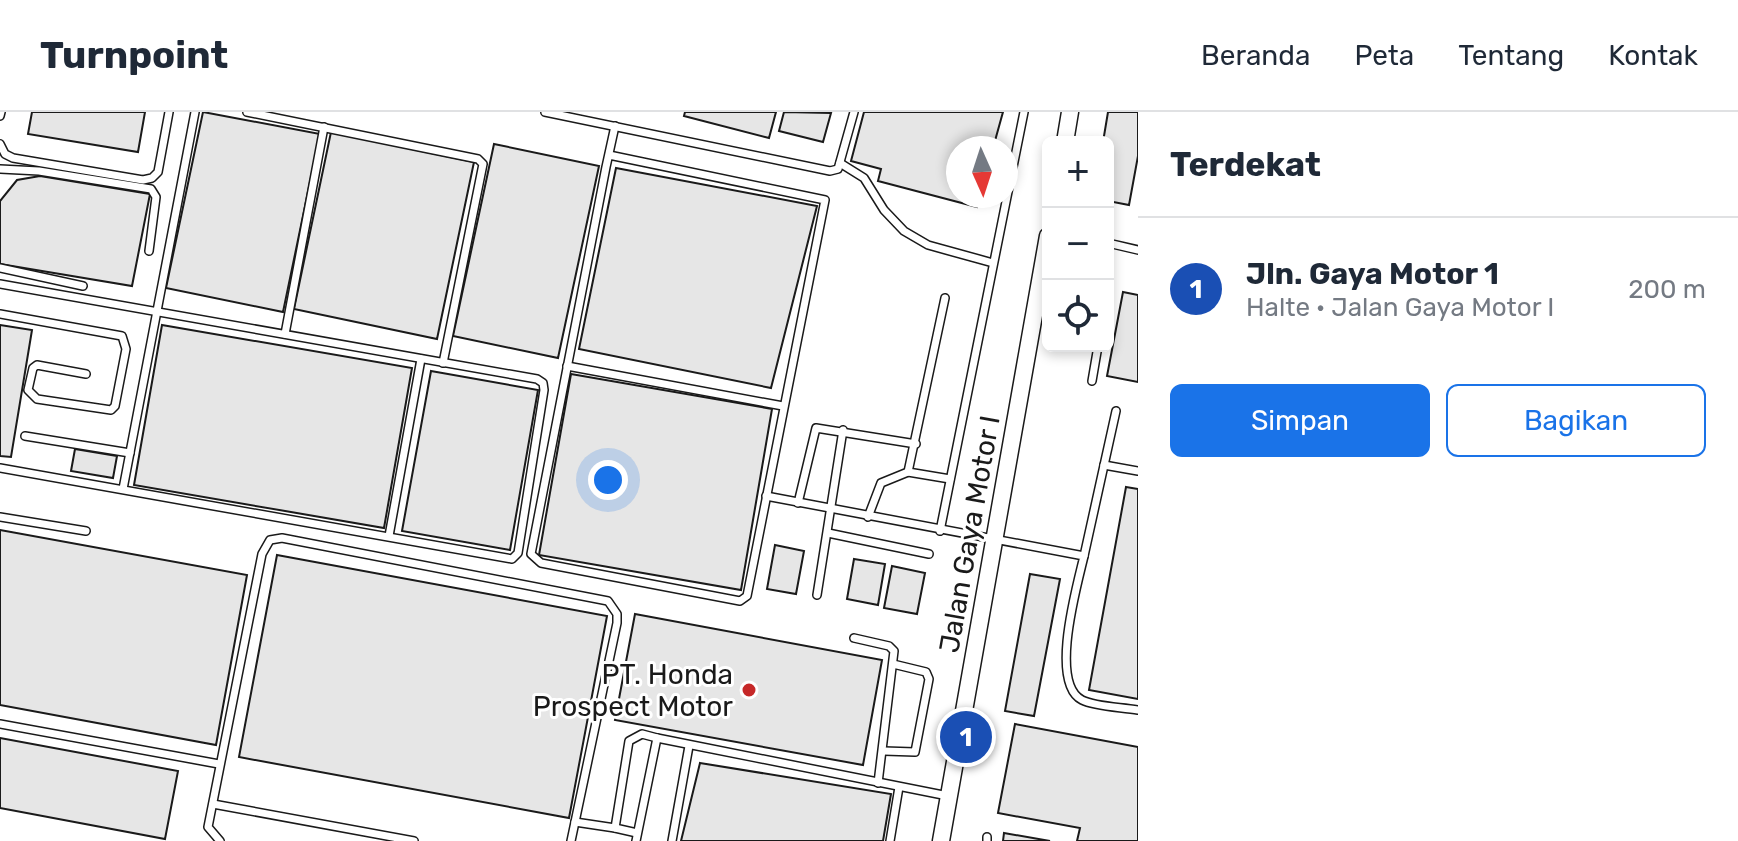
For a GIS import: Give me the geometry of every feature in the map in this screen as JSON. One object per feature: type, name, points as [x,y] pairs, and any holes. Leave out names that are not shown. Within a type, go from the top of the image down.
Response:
[{"type":"street","points":[[1066,136],[1070,112]]},
{"type":"street","name":"Jalan Gaya Motor I","points":[[941,841],[1043,280]]},
{"type":"lane","points":[[0,144],[5,154],[13,158],[152,178],[158,172],[169,112]]},
{"type":"lane","points":[[123,489],[195,112]]},
{"type":"lane","points":[[247,112],[478,159],[483,164],[443,363]]},
{"type":"lane","points":[[545,112],[577,115],[615,126],[830,171],[838,169],[854,112]]},
{"type":"lane","points":[[602,123],[605,112]]},
{"type":"lane","points":[[940,531],[1024,112]]},
{"type":"lane","points":[[609,155],[825,200],[747,596],[740,601],[534,560],[531,554],[567,366],[609,155],[615,126]]},
{"type":"lane","points":[[285,334],[324,127]]},
{"type":"lane","points":[[840,163],[864,178],[884,210],[904,231],[928,245],[993,263]]},
{"type":"lane","points":[[0,169],[39,171],[151,189],[156,197],[149,251]]},
{"type":"lane","points":[[1114,244],[1138,250]]},
{"type":"lane","points":[[0,268],[83,286]]},
{"type":"lane","points":[[0,284],[157,310],[543,383],[518,553],[512,559],[0,468]]},
{"type":"lane","points":[[908,472],[945,298]]},
{"type":"lane","points":[[0,314],[122,336],[126,349],[115,406],[111,410],[37,399],[28,390],[33,368],[37,365],[86,374]]},
{"type":"lane","points":[[1092,381],[1097,352]]},
{"type":"lane","points":[[389,536],[421,359]]},
{"type":"lane","points":[[567,366],[783,406]]},
{"type":"lane","points":[[1116,411],[1064,665],[1067,686],[1082,700],[1138,710]]},
{"type":"lane","points":[[798,503],[816,428],[916,444]]},
{"type":"lane","points":[[817,595],[843,430]]},
{"type":"lane","points":[[25,436],[130,453]]},
{"type":"lane","points":[[1104,465],[1138,471]]},
{"type":"lane","points":[[868,517],[881,483],[908,472],[950,479]]},
{"type":"lane","points":[[766,496],[994,542],[1084,556]]},
{"type":"lane","points":[[0,517],[86,531]]},
{"type":"lane","points":[[828,533],[929,554]]},
{"type":"lane","points":[[220,841],[208,827],[219,764],[262,554],[270,540],[282,538],[608,601],[617,614],[617,623],[571,841]]},
{"type":"lane","points":[[854,638],[889,646],[894,651],[878,783]]},
{"type":"lane","points":[[884,751],[915,752],[929,679],[926,672],[893,664]]},
{"type":"lane","points":[[0,724],[219,764]]},
{"type":"lane","points":[[615,828],[629,741],[642,734],[689,746],[949,796]]},
{"type":"lane","points":[[575,822],[615,828],[636,837],[657,738]]},
{"type":"lane","points":[[672,841],[689,746]]},
{"type":"lane","points":[[890,841],[899,787]]},
{"type":"lane","points":[[213,804],[414,841]]},
{"type":"building","points":[[32,112],[145,112],[138,152],[28,134]]},
{"type":"building","points":[[203,112],[320,134],[283,312],[166,288]]},
{"type":"building","points":[[685,112],[776,112],[769,138],[684,116]]},
{"type":"building","points":[[784,112],[831,113],[823,142],[779,131]]},
{"type":"building","points":[[864,112],[1003,112],[996,136],[946,136],[946,199],[878,181],[881,169],[851,161]]},
{"type":"building","points":[[1108,112],[1138,112],[1138,156],[1129,205],[1114,202],[1114,136],[1104,136]]},
{"type":"building","points":[[331,132],[474,162],[437,339],[294,309]]},
{"type":"building","points":[[494,144],[599,166],[558,358],[453,336]]},
{"type":"building","points":[[616,168],[817,206],[771,388],[579,349]]},
{"type":"building","points":[[40,176],[150,194],[132,286],[0,264],[0,201],[17,180]]},
{"type":"building","points":[[1123,292],[1138,295],[1138,382],[1107,376]]},
{"type":"building","points":[[0,325],[32,330],[11,457],[0,456]]},
{"type":"building","points":[[162,325],[412,368],[384,528],[134,485]]},
{"type":"building","points":[[431,371],[538,390],[510,550],[402,531]]},
{"type":"building","points":[[571,374],[772,409],[741,590],[539,555]]},
{"type":"building","points":[[75,449],[117,456],[113,478],[71,471]]},
{"type":"building","points":[[1126,487],[1138,489],[1138,699],[1089,690]]},
{"type":"building","points":[[0,530],[247,575],[216,745],[0,705]]},
{"type":"building","points":[[775,545],[804,551],[796,594],[767,589]]},
{"type":"building","points":[[277,555],[607,616],[569,818],[239,757]]},
{"type":"building","points":[[854,559],[885,564],[878,605],[847,599]]},
{"type":"building","points":[[892,566],[925,573],[917,614],[884,608]]},
{"type":"building","points":[[1030,574],[1060,579],[1034,716],[1005,711]]},
{"type":"building","name":"PT. Honda Prospect Motor","points":[[635,614],[882,660],[863,765],[615,720]]},
{"type":"building","points":[[1015,724],[1138,747],[1138,841],[1077,841],[1080,828],[998,813]]},
{"type":"building","points":[[0,738],[178,771],[165,839],[0,808]]},
{"type":"building","points":[[700,763],[891,794],[883,841],[681,841]]},
{"type":"building","points":[[1004,833],[1050,841],[1003,841]]},
{"type":"place","name":"PT. Honda Prospect Motor","points":[[749,690]]},
{"type":"place","name":"Jln. Gaya Motor 1","points":[[966,737]]}]
